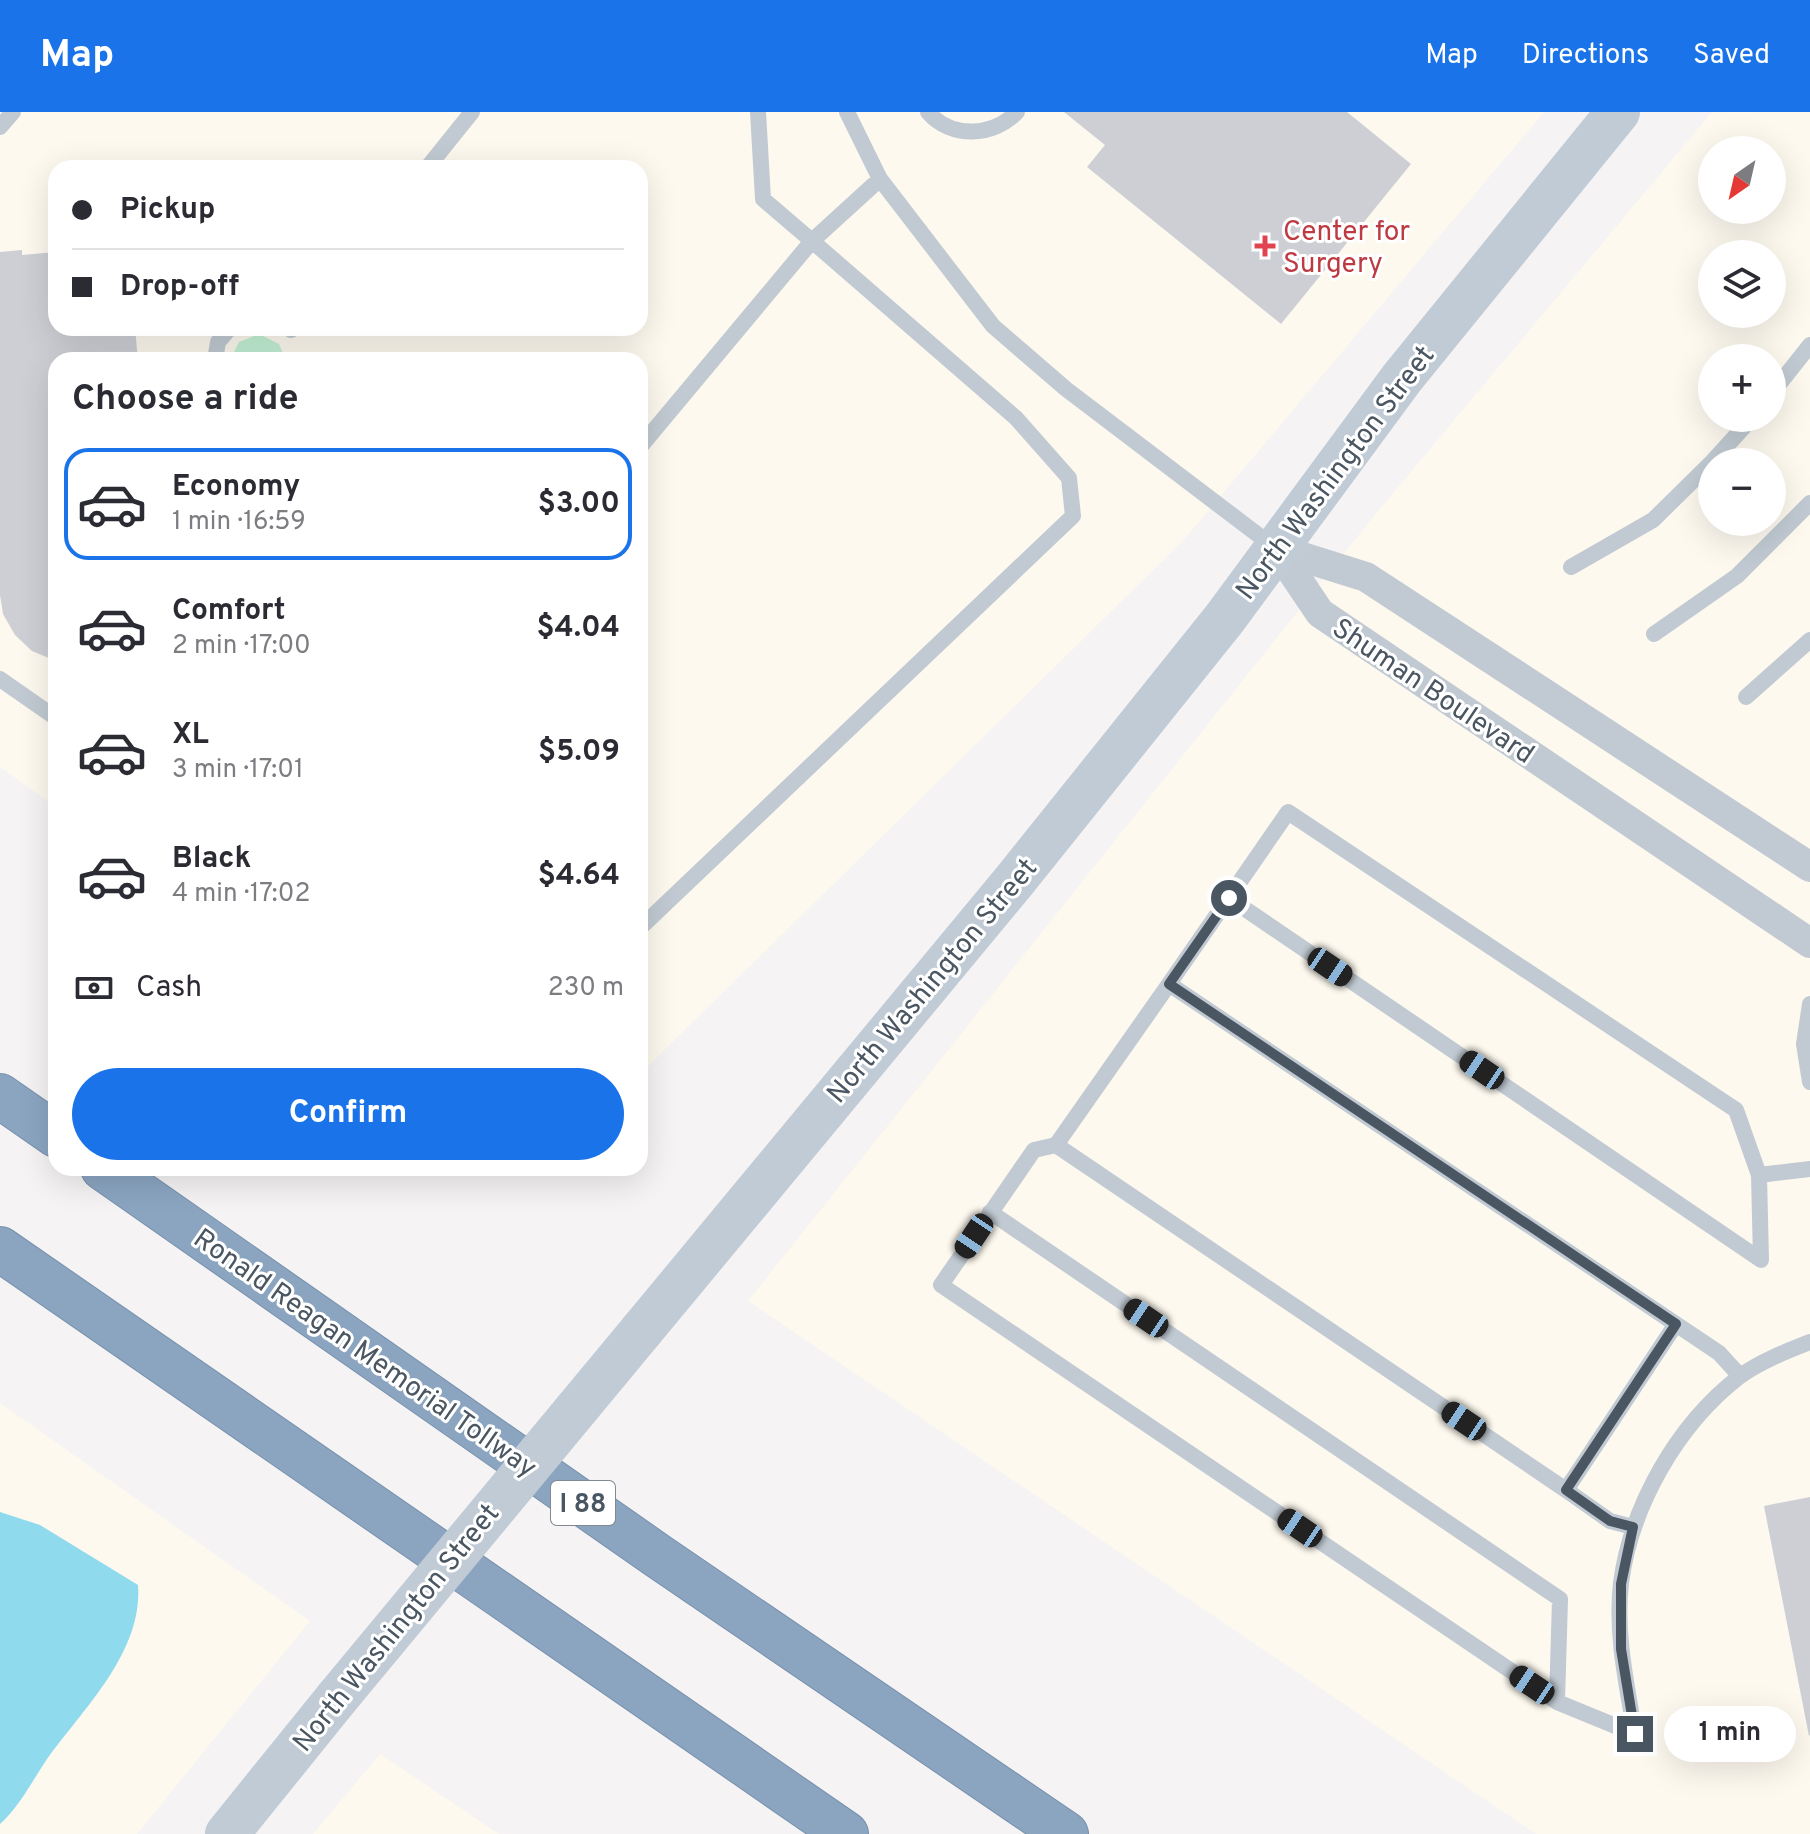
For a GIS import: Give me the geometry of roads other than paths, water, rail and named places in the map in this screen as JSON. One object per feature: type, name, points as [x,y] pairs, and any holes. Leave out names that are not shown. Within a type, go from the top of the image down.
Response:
[{"type":"highway","points":[[0,1096],[48,1129]]},
{"type":"highway","name":"Ronald Reagan Memorial Tollway","points":[[114,1176],[671,1565],[1066,1834]]},
{"type":"highway","points":[[0,1249],[846,1834]]},
{"type":"main road","name":"North Washington Street","points":[[227,1834],[1015,880],[1277,549],[1402,378],[1618,112]]},
{"type":"street","name":"Shuman Boulevard","points":[[1277,549],[1366,577],[1810,867]]},
{"type":"street","name":"Shuman Boulevard","points":[[1277,549],[1320,613],[1810,943]]},
{"type":"lane","points":[[0,127],[13,112]]},
{"type":"lane","points":[[433,160],[472,112]]},
{"type":"lane","points":[[648,920],[1073,516],[1069,478],[1016,418],[763,199],[758,112]]},
{"type":"lane","points":[[847,112],[880,179],[993,326],[1066,389],[1277,549]]},
{"type":"lane","points":[[928,112],[944,125],[971,132],[998,126],[1017,112]]},
{"type":"lane","points":[[648,437],[812,241],[880,179]]},
{"type":"lane","points":[[1786,375],[1810,345]]},
{"type":"lane","points":[[1725,448],[1739,432]]},
{"type":"lane","points":[[1571,567],[1653,520],[1698,476]]},
{"type":"lane","points":[[1654,634],[1737,576],[1810,503]]},
{"type":"lane","points":[[1746,697],[1810,640]]},
{"type":"lane","points":[[0,679],[48,712]]},
{"type":"lane","points":[[1229,898],[1761,1260],[1759,1175],[1736,1110],[1288,812],[1056,1145],[1034,1150],[941,1285],[1557,1702],[1635,1734],[1621,1649],[1621,1584],[1633,1527],[1650,1487],[1706,1409],[1740,1376],[1810,1342]]},
{"type":"lane","points":[[1169,984],[1719,1353],[1740,1376]]},
{"type":"lane","points":[[1810,1004],[1804,1044],[1810,1082]]},
{"type":"lane","points":[[1056,1145],[1610,1521],[1633,1527]]},
{"type":"lane","points":[[1759,1175],[1810,1169]]},
{"type":"lane","points":[[990,1212],[1560,1599],[1557,1702]]},
{"type":"lane","points":[[1566,1490],[1676,1324]]},
{"type":"water","points":[[0,1512],[40,1525],[138,1585],[137,1610],[121,1656],[93,1700],[0,1824]]},
{"type":"place","name":"Center for Surgery","points":[[1265,246]]}]
